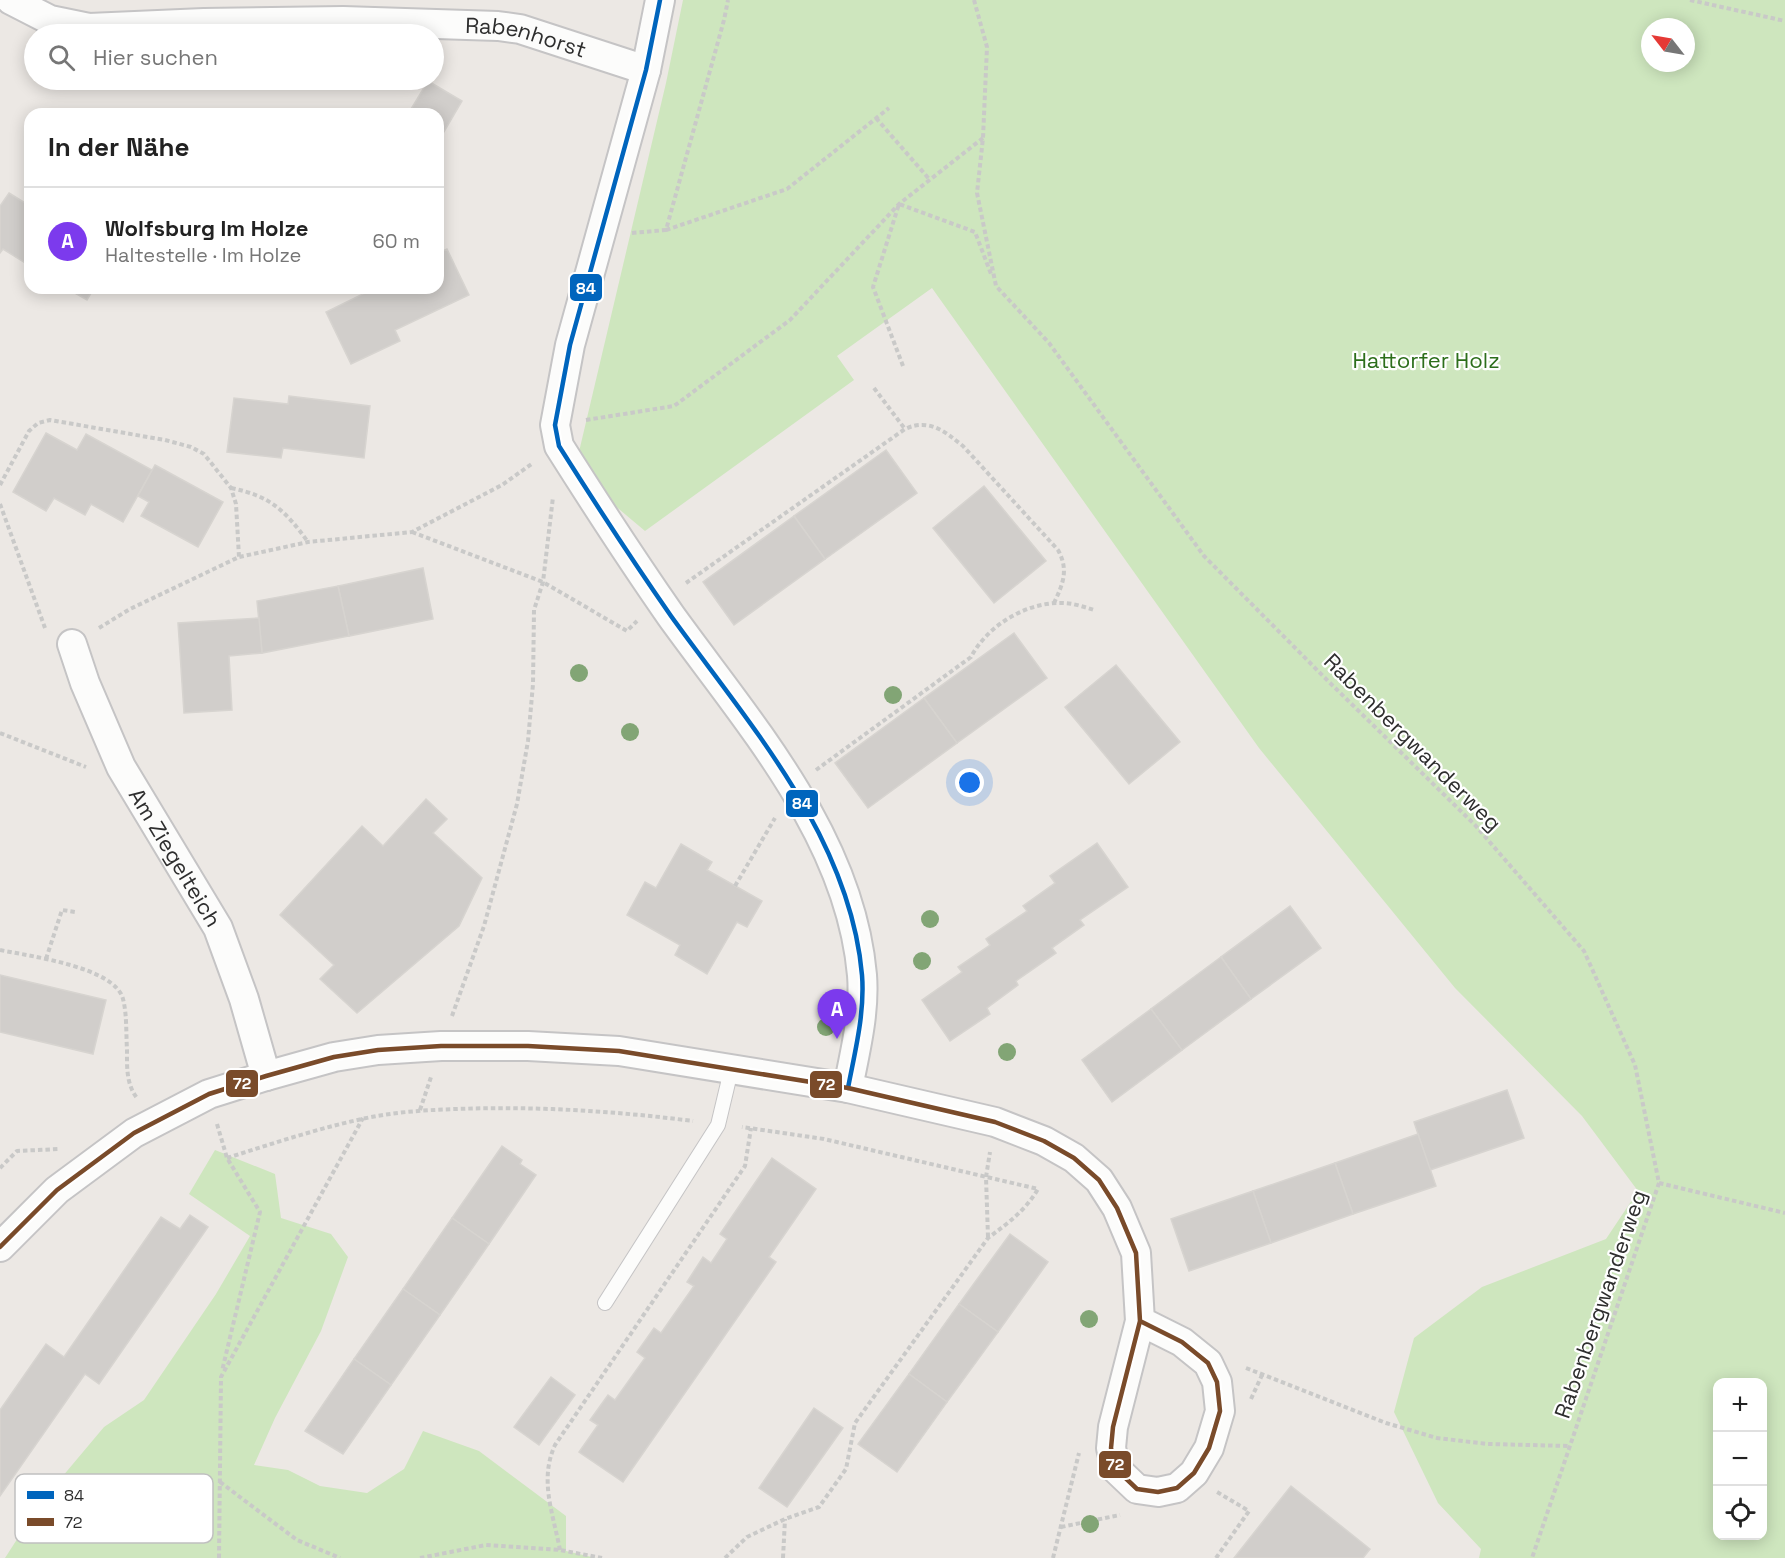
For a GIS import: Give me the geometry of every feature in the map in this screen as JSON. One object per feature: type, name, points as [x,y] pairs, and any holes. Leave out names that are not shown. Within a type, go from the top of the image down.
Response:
[{"type":"street","name":"Rabenhorst","points":[[10,0],[50,20],[70,24]]},
{"type":"street","points":[[660,0],[646,70],[570,345],[557,435],[636,567],[794,786],[828,848],[854,926],[862,977],[859,1032],[848,1088]]},
{"type":"street","name":"Rabenhorst","points":[[181,24],[343,21],[436,24]]},
{"type":"street","name":"Rabenhorst","points":[[444,24],[520,29],[646,70]]},
{"type":"street","name":"Am Ziegelteich","points":[[72,644],[85,682],[121,767],[218,928],[244,999],[266,1076]]},
{"type":"street","points":[[0,1247],[57,1190],[134,1134],[209,1094],[334,1057],[378,1050],[441,1046],[528,1046],[619,1051],[848,1088],[995,1122],[1044,1141],[1074,1158],[1099,1180],[1117,1208],[1136,1253],[1140,1321],[1113,1427],[1111,1448],[1116,1469],[1137,1489],[1158,1492],[1177,1488],[1194,1473],[1209,1448],[1220,1411],[1217,1382],[1208,1363],[1191,1349],[1182,1342],[1140,1321]]},
{"type":"lane","points":[[605,1303],[718,1125],[728,1083],[728,1070]]},
{"type":"path","points":[[666,230],[728,0]]},
{"type":"path","points":[[974,0],[987,46],[983,138],[977,193],[996,286]]},
{"type":"path","points":[[1690,0],[1785,21]]},
{"type":"path","points":[[601,235],[666,230],[787,189],[889,108]]},
{"type":"path","points":[[876,118],[930,180]]},
{"type":"path","points":[[72,644],[130,609],[239,557],[308,542],[412,532],[502,484],[557,435],[674,406],[790,320],[899,204],[983,138]]},
{"type":"path","points":[[899,204],[975,232],[996,286]]},
{"type":"path","points":[[899,204],[873,287],[903,366]]},
{"type":"path","name":"Rabenbergwanderweg","points":[[996,286],[1049,343],[1204,556],[1476,825],[1584,951],[1635,1065],[1659,1183],[1532,1558]]},
{"type":"path","points":[[874,388],[905,429]]},
{"type":"path","points":[[0,485],[29,431],[38,423],[50,420],[165,440],[191,447],[204,454],[231,488],[236,504],[239,557]]},
{"type":"path","points":[[412,532],[543,582],[627,631],[661,601],[905,429],[917,424],[946,433],[963,446],[1058,550],[1064,561],[1065,575],[1054,603]]},
{"type":"path","points":[[420,1110],[484,926],[518,804],[528,741],[533,684],[534,610],[543,582],[557,435]]},
{"type":"path","points":[[231,488],[253,493],[272,503],[290,516],[308,542]]},
{"type":"path","points":[[735,886],[794,786],[971,657],[978,643],[990,630],[1023,612],[1054,603],[1094,610]]},
{"type":"path","points":[[46,959],[62,910],[75,912]]},
{"type":"path","points":[[0,950],[67,963],[113,982],[123,998],[128,1077],[133,1092],[156,1122]]},
{"type":"path","points":[[209,1094],[226,1158],[260,1212],[221,1377],[219,1558]]},
{"type":"path","points":[[226,1158],[363,1118],[420,1110],[561,1109],[635,1114],[824,1139],[1038,1188],[1029,1204],[1015,1218],[988,1238],[855,1423],[846,1469],[819,1507],[785,1519],[747,1537],[725,1558]]},
{"type":"path","points":[[221,1377],[363,1118]]},
{"type":"path","points":[[988,1238],[986,1177],[995,1122]]},
{"type":"path","points":[[560,1550],[546,1481],[549,1459],[555,1445],[745,1166],[751,1128]]},
{"type":"path","points":[[1659,1183],[1785,1213]]},
{"type":"path","points":[[1242,1366],[1386,1423],[1437,1438],[1488,1444],[1569,1446]]},
{"type":"path","points":[[220,1482],[297,1540],[340,1558]]},
{"type":"path","points":[[1208,1487],[1249,1511],[1216,1558]]},
{"type":"path","points":[[783,1558],[785,1519]]},
{"type":"path","points":[[420,1558],[486,1545],[560,1550],[602,1558]]},
{"type":"green space","name":"Hattorfer Holz","points":[[683,0],[1785,0],[1785,1558],[1479,1558],[1481,1549],[1438,1503],[1394,1412],[1414,1338],[1482,1287],[1606,1239],[1638,1191],[1582,1116],[1455,988],[1259,748],[932,288],[837,356],[854,380],[645,531],[607,499],[578,456],[666,83]]},
{"type":"green space","points":[[215,1150],[275,1174],[281,1218],[331,1234],[348,1257],[321,1331],[275,1418],[254,1465],[288,1470],[320,1486],[367,1493],[404,1469],[423,1431],[479,1451],[566,1516],[566,1551],[596,1558],[5,1558],[15,1542],[213,1543],[213,1474],[65,1474],[104,1427],[144,1400],[216,1294],[250,1236],[189,1194]]},
{"type":"building","points":[[423,90],[443,90],[462,101],[444,132],[444,108],[412,108]]},
{"type":"building","points":[[9,193],[24,202],[24,262],[3,249],[0,253],[0,206]]},
{"type":"building","points":[[447,249],[469,295],[395,330],[400,341],[351,364],[326,312],[363,294],[444,294],[444,250]]},
{"type":"building","points":[[76,294],[90,294],[87,300]]},
{"type":"building","points":[[289,396],[370,406],[364,458],[283,448],[281,458],[227,452],[234,398],[288,404]]},
{"type":"building","points":[[46,433],[77,450],[86,434],[152,470],[123,522],[91,504],[85,515],[54,498],[46,511],[13,492]]},
{"type":"building","points":[[886,450],[917,493],[825,559],[794,516]]},
{"type":"building","points":[[155,465],[223,502],[198,547],[141,516],[149,502],[138,496]]},
{"type":"building","points":[[984,486],[1046,561],[994,603],[933,528]]},
{"type":"building","points":[[794,516],[825,559],[734,625],[703,582]]},
{"type":"building","points":[[423,568],[433,619],[349,636],[338,586]]},
{"type":"building","points":[[338,586],[349,636],[262,653],[257,601]]},
{"type":"building","points":[[259,618],[262,653],[229,656],[232,710],[184,713],[178,623]]},
{"type":"building","points":[[1014,633],[1047,678],[957,743],[924,698]]},
{"type":"building","points":[[1116,665],[1180,742],[1129,784],[1065,707]]},
{"type":"building","points":[[924,698],[957,743],[868,808],[835,763]]},
{"type":"building","points":[[426,799],[447,819],[433,833],[482,878],[459,926],[357,1013],[320,979],[334,965],[280,915],[362,826],[383,846]]},
{"type":"building","points":[[1097,843],[1128,887],[1080,920],[1084,925],[1052,948],[1056,953],[1016,981],[1018,985],[987,1008],[990,1014],[950,1041],[922,1000],[962,972],[958,967],[990,945],[986,939],[1027,911],[1023,906],[1055,883],[1050,876]]},
{"type":"building","points":[[681,844],[712,862],[707,870],[762,901],[747,927],[737,922],[707,974],[675,955],[680,945],[627,915],[645,882],[656,888]]},
{"type":"building","points":[[1290,906],[1321,948],[1251,999],[1221,957]]},
{"type":"building","points":[[1221,957],[1251,999],[1182,1050],[1151,1009]]},
{"type":"building","points":[[0,975],[106,1000],[93,1054],[0,1032]]},
{"type":"building","points":[[1151,1009],[1182,1050],[1112,1102],[1082,1060]]},
{"type":"building","points":[[1507,1090],[1524,1138],[1430,1170],[1414,1122]]},
{"type":"building","points":[[1418,1134],[1436,1186],[1353,1214],[1335,1163]]},
{"type":"building","points":[[502,1146],[522,1160],[520,1164],[536,1175],[489,1244],[452,1218]]},
{"type":"building","points":[[772,1158],[816,1189],[769,1257],[776,1262],[623,1482],[579,1452],[598,1425],[590,1420],[608,1395],[615,1400],[645,1358],[637,1352],[654,1328],[661,1333],[694,1286],[687,1282],[703,1257],[711,1263],[727,1239],[720,1234]]},
{"type":"building","points":[[1335,1163],[1353,1214],[1271,1243],[1253,1191]]},
{"type":"building","points":[[1253,1191],[1271,1243],[1189,1271],[1171,1219]]},
{"type":"building","points":[[190,1215],[208,1227],[99,1384],[85,1374],[0,1496],[0,1410],[46,1344],[64,1357],[161,1217],[180,1229]]},
{"type":"building","points":[[452,1218],[489,1244],[440,1315],[403,1289]]},
{"type":"building","points":[[1010,1234],[1048,1262],[998,1332],[959,1304]]},
{"type":"building","points":[[403,1289],[440,1315],[391,1385],[354,1359]]},
{"type":"building","points":[[959,1304],[998,1332],[947,1402],[909,1374]]},
{"type":"building","points":[[354,1359],[391,1385],[343,1454],[305,1431]]},
{"type":"building","points":[[909,1374],[947,1402],[897,1472],[858,1444]]},
{"type":"building","points":[[551,1377],[575,1395],[539,1445],[514,1427]]},
{"type":"building","points":[[814,1408],[843,1428],[787,1507],[759,1488]]},
{"type":"building","points":[[1291,1486],[1370,1549],[1363,1558],[1234,1558]]},
{"type":"transit line","name":"84","points":[[660,0],[646,70],[570,345],[555,425],[559,446],[614,531],[671,616],[763,741],[791,784],[817,829],[838,876],[854,924],[863,989],[861,1018],[848,1088]]},
{"type":"transit line","name":"72","points":[[0,1247],[57,1190],[134,1133],[209,1094],[334,1057],[378,1050],[441,1046],[528,1046],[619,1051],[848,1088],[995,1122],[1044,1141],[1074,1158],[1099,1180],[1117,1208],[1136,1253],[1140,1321],[1113,1427],[1111,1448],[1116,1469],[1137,1489],[1158,1492],[1177,1488],[1194,1473],[1209,1448],[1220,1411],[1217,1382],[1208,1363],[1182,1342],[1140,1321]]},
{"type":"place","name":"Wolfsburg Im Holze","points":[[837,1039]]}]
